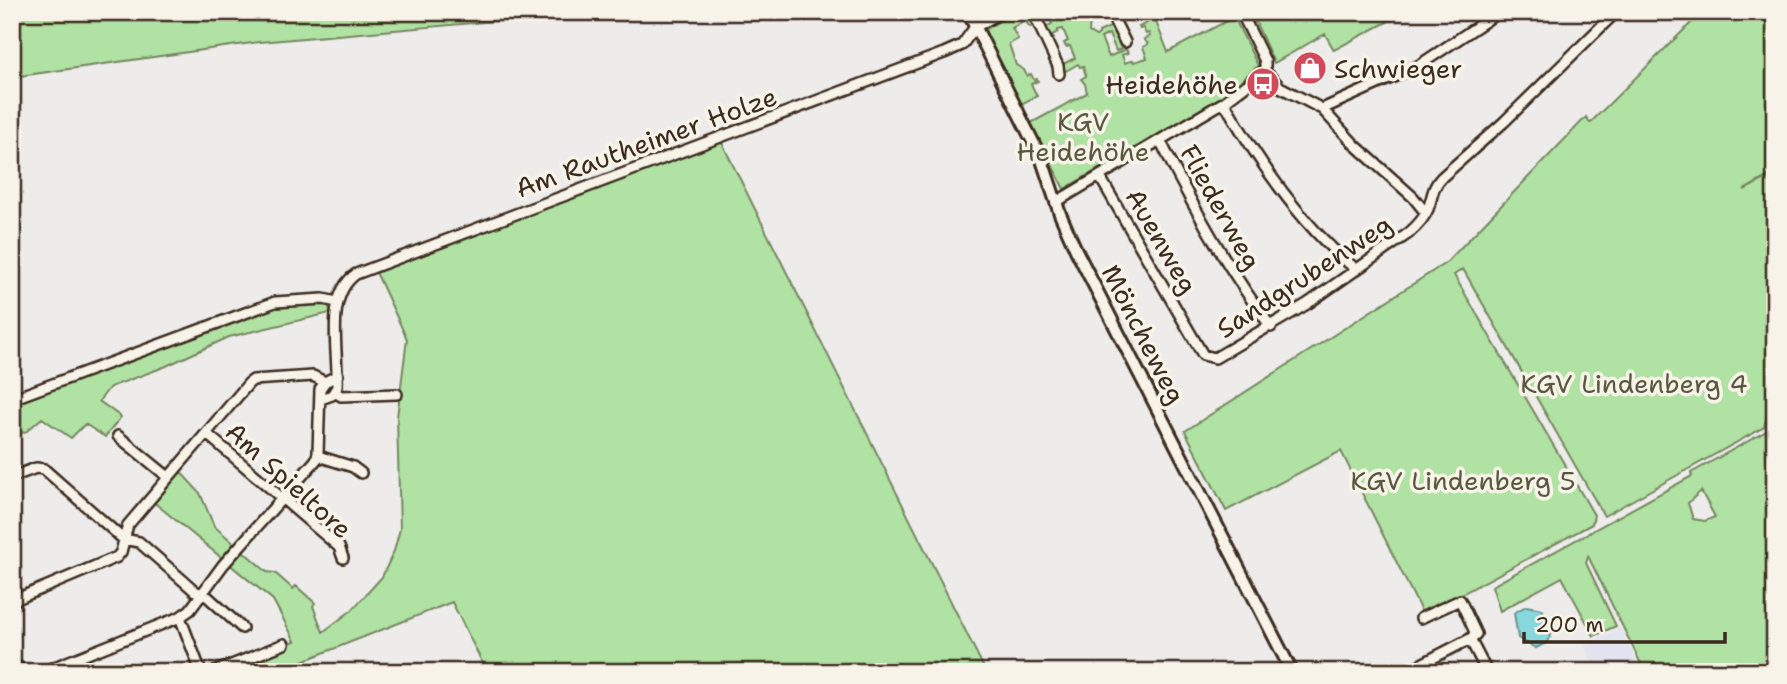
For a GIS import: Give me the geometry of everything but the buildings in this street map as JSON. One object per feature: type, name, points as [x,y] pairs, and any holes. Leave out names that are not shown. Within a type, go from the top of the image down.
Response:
[{"type":"main road","name":"Möncheweg","points":[[968,12],[1042,160],[1065,228],[1081,261],[1292,672]]},
{"type":"street","name":"Am Rautheimer Holze","points":[[337,302],[344,285],[364,270],[944,53],[962,45],[975,27],[1002,12]]},
{"type":"street","points":[[1033,12],[1058,66],[1059,74]]},
{"type":"street","points":[[1110,12],[1125,42]]},
{"type":"street","points":[[1241,12],[1265,61],[1265,71],[1280,87],[1322,109],[1355,145],[1413,197],[1426,213]]},
{"type":"street","points":[[1322,109],[1418,66],[1499,12]]},
{"type":"street","name":"Sandgrubenweg","points":[[1210,359],[1271,327],[1409,233],[1426,213],[1435,185],[1442,177],[1504,122],[1616,12]]},
{"type":"street","points":[[1056,202],[1224,102],[1265,71]]},
{"type":"street","points":[[1224,102],[1257,156],[1277,182],[1331,247],[1356,269]]},
{"type":"street","name":"Fliederweg","points":[[1160,140],[1215,246],[1271,327]]},
{"type":"street","name":"Auenweg","points":[[1100,177],[1203,355],[1210,359]]},
{"type":"street","points":[[12,399],[275,302],[323,299],[337,302],[338,374],[335,392]]},
{"type":"street","points":[[42,672],[65,668],[180,617],[190,610],[215,577],[236,559],[249,538],[318,456],[320,389],[325,382],[338,374]]},
{"type":"street","points":[[12,580],[13,599],[117,557],[121,552],[128,525],[253,380],[313,376],[325,382]]},
{"type":"street","points":[[335,392],[341,396],[397,394]]},
{"type":"street","points":[[321,399],[335,392]]},
{"type":"street","name":"Am Spieltore","points":[[207,434],[339,547],[343,558]]},
{"type":"street","points":[[118,436],[167,477]]},
{"type":"street","points":[[318,456],[361,472]]},
{"type":"street","points":[[12,477],[36,468],[44,470],[124,538],[138,542],[242,628]]},
{"type":"street","points":[[1406,672],[1476,634],[1460,600],[1421,618]]},
{"type":"street","points":[[180,617],[201,672]]},
{"type":"street","points":[[1470,639],[1487,672]]},
{"type":"street","points":[[214,672],[284,644]]},
{"type":"street","points":[[12,664],[27,672]]},
{"type":"shaded area","points":[[1620,628],[1642,672],[1587,672],[1595,667],[1584,645]]},
{"type":"green space","points":[[12,12],[558,12],[552,16],[259,42],[12,77]]},
{"type":"green space","name":"KGV Heidehöhe","points":[[1050,12],[1086,12],[1087,20],[1090,21],[1089,32],[1096,36],[1112,26],[1121,49],[1116,51],[1109,34],[1101,38],[1109,57],[1126,49],[1128,53],[1122,55],[1125,63],[1147,58],[1143,47],[1148,44],[1144,39],[1150,36],[1139,27],[1147,23],[1145,17],[1139,19],[1144,15],[1141,12],[1152,12],[1168,52],[1234,17],[1258,66],[1219,99],[1064,189],[1031,123],[1087,93],[1081,79],[1086,76],[1083,66],[1078,64],[1064,72],[1061,65],[1075,58],[1070,46],[1066,47],[1064,43],[1068,41],[1063,29],[1052,35],[1054,39],[1050,41],[1040,21],[1042,20],[1045,27],[1052,24]]},
{"type":"green space","points":[[1251,12],[1406,12],[1334,50],[1325,34],[1274,63]]},
{"type":"green space","points":[[1702,12],[1775,12],[1775,172],[1744,190],[1775,174],[1775,329],[1770,331],[1774,341],[1776,365],[1764,427],[1604,516],[1463,269],[1454,275],[1594,515],[1592,524],[1423,615],[1341,451],[1226,511],[1185,431],[1447,262],[1586,117],[1590,123]]},
{"type":"green space","points":[[1029,13],[1035,25],[1030,27],[1025,21],[1012,28],[1018,39],[1009,44],[1016,65],[1024,70],[1027,76],[1031,74],[1034,80],[1037,79],[1038,81],[1031,84],[1037,96],[1019,105],[984,35],[986,29],[1012,14],[1016,20]]},
{"type":"green space","points":[[721,141],[986,672],[487,672],[452,602],[275,672],[219,672],[295,641],[273,600],[151,500],[178,469],[200,493],[214,526],[267,572],[275,573],[293,589],[296,586],[315,603],[313,606],[323,632],[352,610],[382,577],[394,551],[400,529],[397,417],[407,339],[375,270]]},
{"type":"green space","points":[[322,301],[329,304],[330,313],[229,337],[164,367],[110,387],[99,401],[121,417],[105,437],[85,424],[71,438],[42,418],[27,431],[12,437],[12,402],[280,304]]},
{"type":"green space","points":[[1775,404],[1775,672],[1645,672],[1588,556],[1586,563],[1616,626],[1594,636],[1562,577],[1500,611],[1492,586],[1692,476],[1691,473],[1768,430]],"holes":[[[1701,491],[1715,517],[1705,521],[1693,519],[1688,503]]]},
{"type":"water","points":[[1526,606],[1542,609],[1553,630],[1548,642],[1536,648],[1518,638],[1514,613]]},
{"type":"place","name":"Schwieger","points":[[1310,68]]},
{"type":"place","name":"Heidehöhe","points":[[1263,84]]},
{"type":"park label","name":"KGV Lindenberg 4","points":[[1634,383]]},
{"type":"park label","name":"KGV Lindenberg 5","points":[[1463,480]]}]
